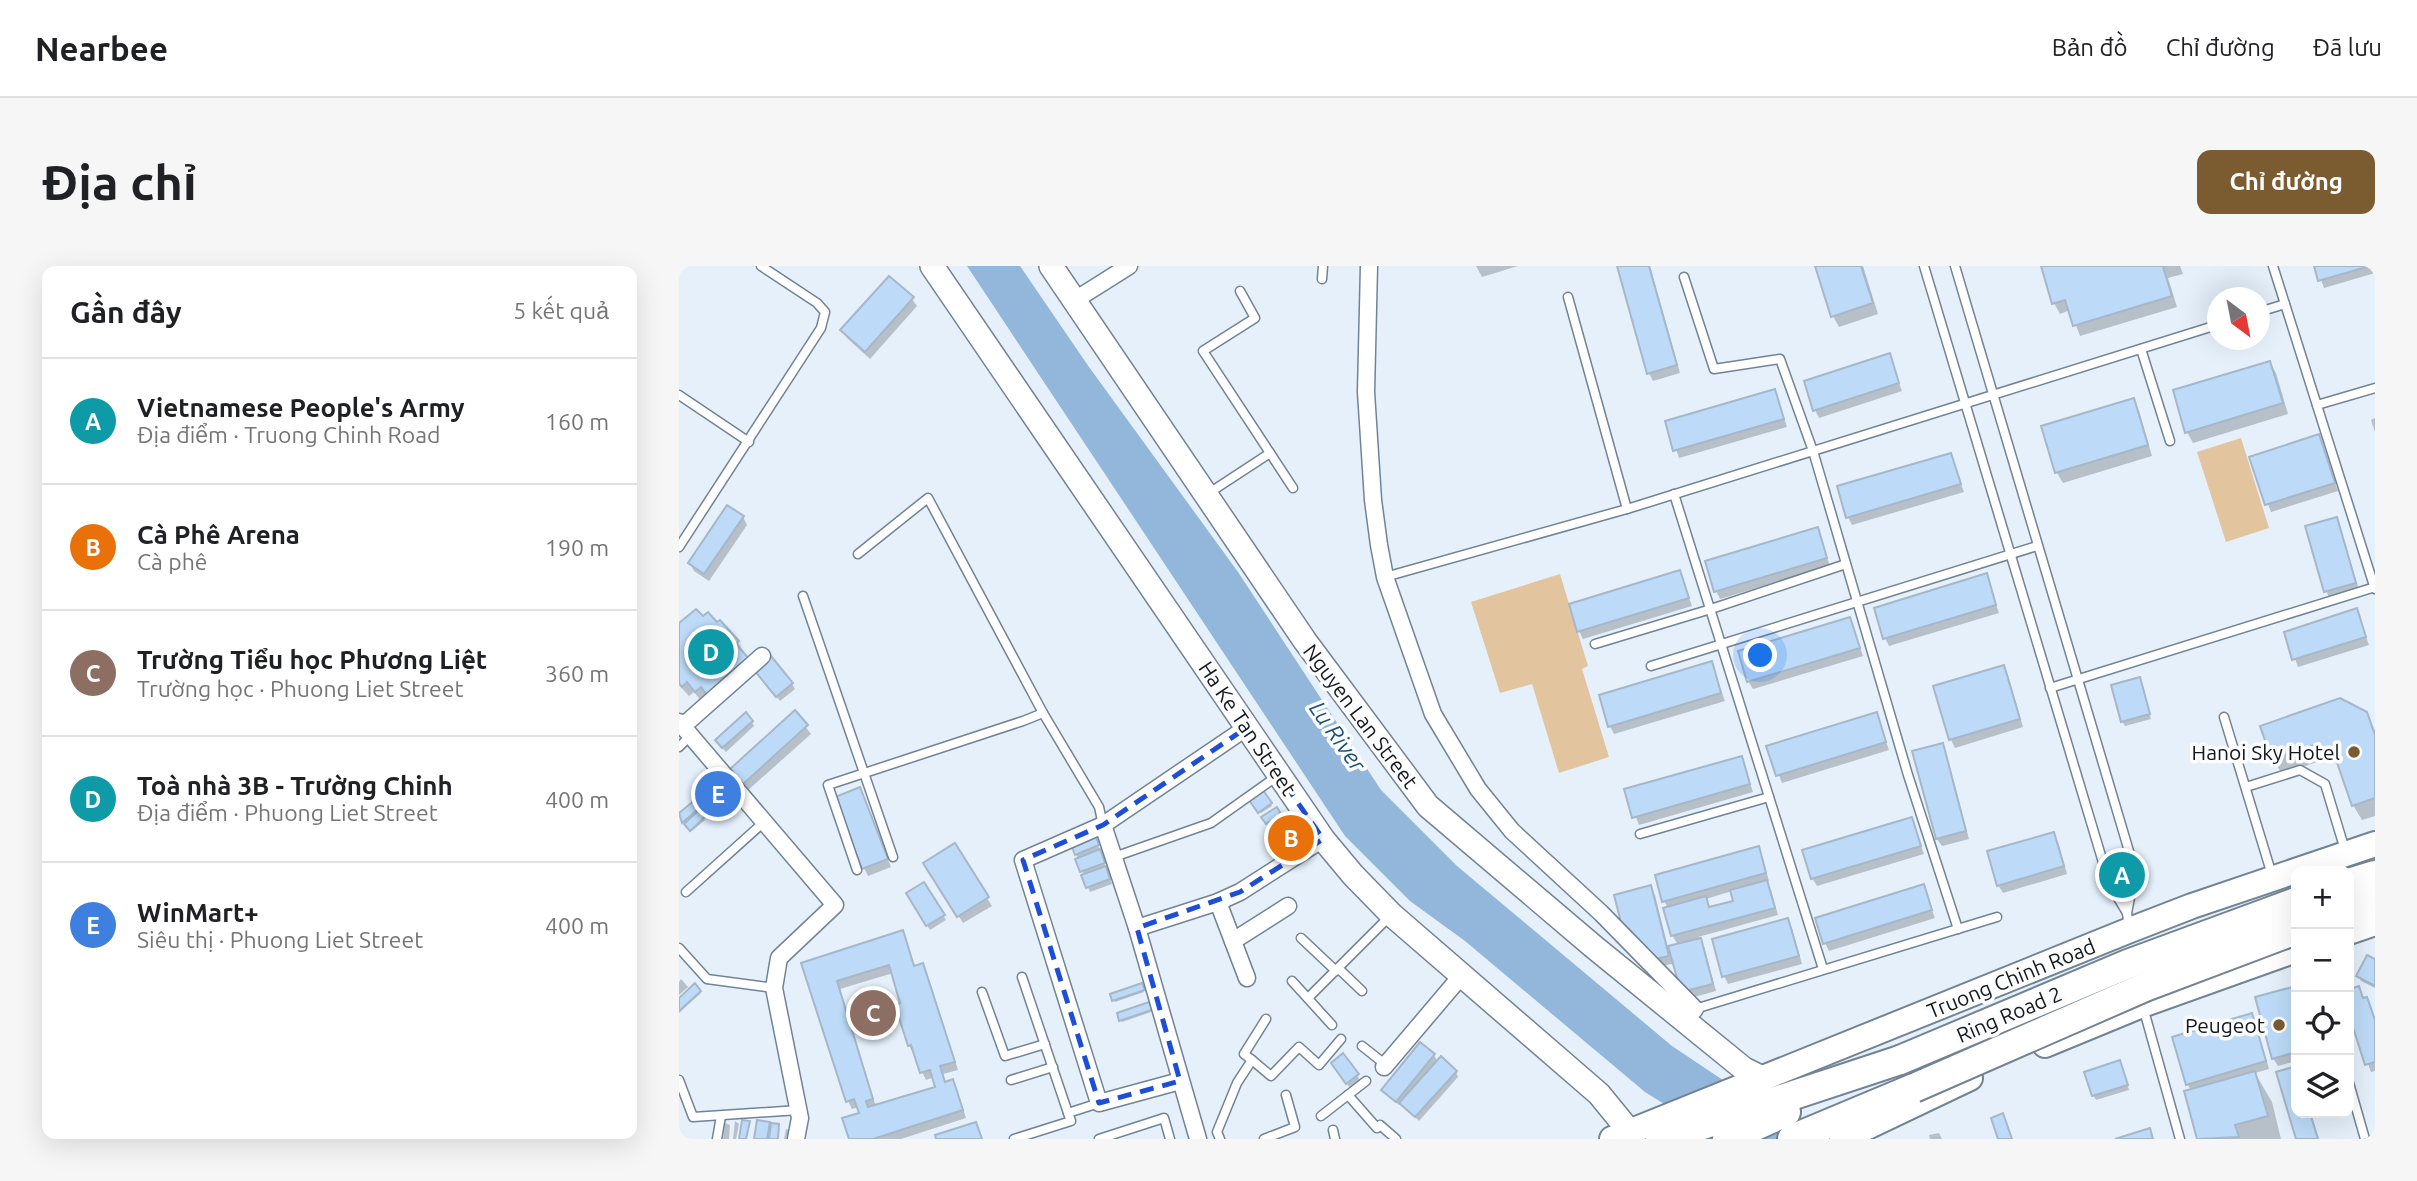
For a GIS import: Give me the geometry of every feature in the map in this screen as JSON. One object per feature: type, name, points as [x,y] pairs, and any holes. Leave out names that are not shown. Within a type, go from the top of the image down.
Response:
[{"type":"highway","points":[[2354,881],[2375,875]]},
{"type":"highway","points":[[2354,909],[2375,902]]},
{"type":"highway","name":"Ring Road 2","points":[[1727,1139],[1900,1060],[2128,964],[2291,904]]},
{"type":"highway","name":"Ring Road 2","points":[[1792,1139],[2145,987],[2291,932]]},
{"type":"highway","points":[[1638,1134],[1900,1060]]},
{"type":"highway","points":[[1819,1139],[1914,1088]]},
{"type":"main road","name":"Truong Chinh Road","points":[[1638,1134],[1735,1089],[1764,1079],[2128,921],[2273,878],[2375,844]]},
{"type":"main road","points":[[2128,921],[2142,1005]]},
{"type":"main road","points":[[2354,930],[2375,923]]},
{"type":"main road","points":[[1857,1135],[1988,1070],[2142,1005],[2291,952]]},
{"type":"street","name":"Ha Ke Tan Street","points":[[932,266],[1323,839],[1359,882],[1392,915],[1599,1094],[1638,1134]]},
{"type":"street","name":"Nguyen Lan Street","points":[[1051,266],[1305,640],[1428,807],[1594,947],[1690,1015],[1744,1069],[1764,1079]]},
{"type":"street","points":[[1075,300],[1129,266]]},
{"type":"street","points":[[1369,266],[1366,392],[1373,500],[1385,577],[1433,714],[1478,789],[1511,831],[1601,914],[1690,1015]]},
{"type":"street","points":[[762,656],[683,732],[835,905],[779,958],[774,988],[799,1110],[796,1139]]},
{"type":"street","points":[[1180,1081],[1099,1103],[1023,860],[1103,825],[1246,728]]},
{"type":"street","points":[[1103,825],[1137,928],[1198,1139]]},
{"type":"street","points":[[1137,928],[1218,902],[1240,892],[1323,839]]},
{"type":"street","points":[[1218,902],[1247,978]]},
{"type":"street","points":[[1233,942],[1288,906]]},
{"type":"street","points":[[1385,1066],[1462,975]]},
{"type":"lane","points":[[679,547],[821,328],[825,313],[817,303],[761,266]]},
{"type":"lane","points":[[1322,279],[1323,266]]},
{"type":"lane","points":[[1924,266],[2108,881],[2128,921]]},
{"type":"lane","points":[[1955,266],[1991,395],[2134,870],[2128,921]]},
{"type":"lane","points":[[2050,688],[2375,588],[2273,266]]},
{"type":"lane","points":[[1684,277],[1714,369],[1780,359],[1813,451],[1908,775],[1958,929]]},
{"type":"lane","points":[[1240,291],[1255,318],[1203,351],[1293,488]]},
{"type":"lane","points":[[1568,297],[1627,509]]},
{"type":"lane","points":[[2270,309],[2285,304]]},
{"type":"lane","points":[[1385,577],[1627,509],[2207,328]]},
{"type":"lane","points":[[2141,349],[2170,441]]},
{"type":"lane","points":[[2317,405],[2375,388]]},
{"type":"lane","points":[[679,395],[749,442]]},
{"type":"lane","points":[[1207,495],[1270,453]]},
{"type":"lane","points":[[1674,494],[1823,970]]},
{"type":"lane","points":[[858,554],[928,498],[1042,713],[1099,807],[1103,825]]},
{"type":"lane","points":[[1651,666],[2037,546]]},
{"type":"lane","points":[[1595,644],[1711,610],[1846,564]]},
{"type":"lane","points":[[803,596],[893,857]]},
{"type":"lane","points":[[857,870],[828,785],[1042,713]]},
{"type":"lane","points":[[2224,717],[2273,878]]},
{"type":"lane","points":[[2245,787],[2300,770],[2325,784],[2346,853]]},
{"type":"lane","points":[[1114,858],[1212,823],[1279,775]]},
{"type":"lane","points":[[1640,834],[1769,797]]},
{"type":"lane","points":[[686,892],[764,822]]},
{"type":"lane","points":[[1308,998],[1392,915]]},
{"type":"lane","points":[[1690,1015],[1823,970],[1997,917]]},
{"type":"lane","points":[[1301,938],[1362,991]]},
{"type":"lane","points":[[679,948],[708,979],[774,988]]},
{"type":"lane","points":[[1014,1139],[1071,1121],[1022,977]]},
{"type":"lane","points":[[1292,981],[1332,1024]]},
{"type":"lane","points":[[982,992],[1005,1056],[1045,1044]]},
{"type":"lane","points":[[2142,1005],[2180,1139]]},
{"type":"lane","points":[[1266,1019],[1244,1054],[1271,1076],[1300,1047],[1319,1065],[1341,1039]]},
{"type":"lane","points":[[1362,1046],[1385,1066]]},
{"type":"lane","points":[[1220,1139],[1217,1132],[1237,1083],[1252,1060]]},
{"type":"lane","points":[[1011,1080],[1053,1067]]},
{"type":"lane","points":[[679,1080],[693,1117],[799,1110]]},
{"type":"lane","points":[[1321,1116],[1366,1081]]},
{"type":"lane","points":[[1264,1139],[1295,1127],[1286,1095]]},
{"type":"lane","points":[[1348,1095],[1377,1128],[1380,1125],[1396,1139]]},
{"type":"lane","points":[[2354,1100],[2365,1139]]},
{"type":"lane","points":[[1068,1113],[1099,1103]]},
{"type":"lane","points":[[717,1139],[721,1116]]},
{"type":"lane","points":[[1099,1139],[1121,1136],[1164,1118],[1170,1139]]},
{"type":"highlighted area","points":[[1246,728],[1323,839],[1240,892],[1137,928],[1180,1081],[1099,1103],[1023,860],[1103,825]]},
{"type":"shaded area","points":[[2241,438],[2269,528],[2226,542],[2197,452]]},
{"type":"shaded area","points":[[1560,574],[1588,666],[1582,669],[1609,757],[1559,773],[1532,684],[1500,693],[1471,602]]},
{"type":"water","name":"Lu River","points":[[967,266],[1020,266],[1089,367],[1238,572],[1381,790],[1457,866],[1672,1046],[1811,1139],[1720,1139],[1645,1092],[1465,941],[1410,901],[1345,836]]},
{"type":"building","points":[[1617,266],[1649,266],[1677,365],[1647,374]]},
{"type":"building","points":[[1815,266],[1861,266],[1873,303],[1831,317]]},
{"type":"building","points":[[2041,266],[2167,266],[2163,267],[2172,296],[2073,326],[2065,300],[2052,304]]},
{"type":"building","points":[[2314,266],[2370,266],[2318,281]]},
{"type":"building","points":[[889,276],[914,297],[865,352],[840,330]]},
{"type":"building","points":[[1890,353],[1899,383],[1813,411],[1804,381]]},
{"type":"building","points":[[2270,361],[2283,403],[2185,433],[2173,390]]},
{"type":"building","points":[[1775,389],[1784,419],[1673,451],[1665,421]]},
{"type":"building","points":[[2134,398],[2148,445],[2055,473],[2041,426]]},
{"type":"building","points":[[2319,434],[2335,483],[2265,505],[2249,457]]},
{"type":"building","points":[[1951,453],[1961,484],[1846,518],[1837,486]]},
{"type":"building","points":[[727,505],[744,516],[704,574],[688,563]]},
{"type":"building","points":[[2337,517],[2356,583],[2324,592],[2305,526]]},
{"type":"building","points":[[1818,527],[1827,558],[1714,592],[1705,561]]},
{"type":"building","points":[[1680,570],[1689,598],[1577,632],[1569,604]]},
{"type":"building","points":[[1987,573],[1996,605],[1883,639],[1874,608]]},
{"type":"building","points":[[2357,608],[2366,637],[2292,660],[2284,632]]},
{"type":"building","points":[[696,609],[703,616],[708,612],[717,622],[720,620],[739,641],[736,644],[750,660],[708,696],[701,687],[695,692],[687,682],[682,687],[679,683],[679,623]]},
{"type":"building","points":[[1850,617],[1860,648],[1747,682],[1738,651]]},
{"type":"building","points":[[771,656],[793,683],[776,697],[754,670]]},
{"type":"building","points":[[1712,661],[1721,693],[1608,727],[1599,695]]},
{"type":"building","points":[[2004,665],[2020,719],[1949,740],[1933,686]]},
{"type":"building","points":[[2140,677],[2150,714],[2121,722],[2111,685]]},
{"type":"building","name":"Hanoi Sky Hotel","points":[[2340,698],[2367,712],[2375,735],[2375,798],[2352,806],[2333,751],[2316,744],[2272,760],[2260,726]]},
{"type":"building","points":[[795,710],[808,725],[742,785],[729,770]]},
{"type":"building","points":[[746,712],[753,721],[722,748],[715,740]]},
{"type":"building","points":[[1877,712],[1886,742],[1776,776],[1766,746]]},
{"type":"building","points":[[1943,743],[1966,831],[1936,839],[1912,751]]},
{"type":"building","points":[[1742,756],[1750,784],[1632,818],[1624,789]]},
{"type":"building","points":[[860,787],[888,859],[862,869],[835,797]]},
{"type":"building","points":[[1263,790],[1272,803],[1258,813],[1249,800]]},
{"type":"building","points":[[706,791],[711,798],[682,823],[679,813]]},
{"type":"building","points":[[716,797],[721,803],[706,814],[701,808]]},
{"type":"building","points":[[1277,807],[1281,814],[1266,824],[1261,817]]},
{"type":"building","points":[[699,810],[705,817],[690,831],[684,824]]},
{"type":"building","points":[[1912,817],[1921,846],[1811,879],[1802,850]]},
{"type":"building","points":[[1094,832],[1099,845],[1075,855],[1070,842]]},
{"type":"building","points":[[2054,832],[2064,866],[1997,886],[1987,851]]},
{"type":"building","points":[[955,843],[989,897],[957,917],[923,863]]},
{"type":"building","points":[[1759,846],[1766,873],[1662,902],[1655,875]]},
{"type":"building","points":[[1100,849],[1105,863],[1080,872],[1075,859]]},
{"type":"building","points":[[1106,866],[1110,879],[1086,888],[1081,875]]},
{"type":"building","points":[[1767,880],[1775,908],[1671,936],[1663,908],[1706,896],[1709,907],[1733,901],[1730,890]]},
{"type":"building","points":[[924,882],[945,915],[926,926],[906,893]]},
{"type":"building","points":[[1924,884],[1932,910],[1823,944],[1815,918]]},
{"type":"building","points":[[1651,885],[1669,956],[1650,960],[1624,934],[1614,895]]},
{"type":"building","points":[[1788,918],[1799,956],[1722,977],[1712,939]]},
{"type":"building","points":[[903,930],[914,966],[923,963],[955,1062],[940,1066],[945,1082],[953,1079],[963,1110],[873,1139],[849,1139],[842,1118],[859,1113],[854,1099],[846,1102],[801,963]],"holes":[[[889,965],[900,1003],[895,1005],[908,1046],[911,1045],[920,1073],[930,1070],[935,1087],[868,1107],[866,1101],[873,1099],[837,981]]]},
{"type":"building","points":[[1701,938],[1713,984],[1681,992],[1668,946]]},
{"type":"building","points":[[2367,955],[2375,959],[2375,986],[2356,976]]},
{"type":"building","points":[[695,983],[701,991],[679,1011],[679,998]]},
{"type":"building","points":[[1142,983],[1145,990],[1112,1001],[1110,994]]},
{"type":"building","points":[[2359,986],[2363,998],[2367,997],[2375,1020],[2375,1062],[2365,1065],[2354,1031],[2354,988]]},
{"type":"building","name":"Peugeot","points":[[2291,987],[2291,1053],[2272,1059],[2255,997]]},
{"type":"building","points":[[1149,1002],[1152,1010],[1119,1021],[1117,1013]]},
{"type":"building","points":[[2252,1013],[2266,1061],[2186,1085],[2172,1037]]},
{"type":"building","points":[[1420,1042],[1435,1054],[1396,1102],[1381,1090]]},
{"type":"building","points":[[1343,1053],[1359,1074],[1346,1084],[1331,1063]]},
{"type":"building","points":[[1441,1056],[1457,1071],[1415,1117],[1399,1103]]},
{"type":"building","points":[[2120,1060],[2128,1085],[2092,1096],[2084,1072]]},
{"type":"building","points":[[2291,1068],[2291,1118],[2312,1118],[2318,1139],[2296,1139],[2276,1072]]},
{"type":"building","points":[[2255,1071],[2268,1116],[2235,1125],[2239,1137],[2197,1139],[2184,1091]]},
{"type":"building","points":[[2003,1113],[2012,1139],[1998,1139],[1991,1118]]},
{"type":"building","points":[[742,1120],[750,1121],[746,1139],[739,1139]]},
{"type":"building","points":[[757,1120],[770,1122],[767,1139],[754,1139]]},
{"type":"building","points":[[976,1122],[982,1139],[936,1139],[935,1135]]},
{"type":"building","points":[[771,1123],[779,1124],[778,1139],[769,1139]]},
{"type":"building","points":[[2150,1128],[2153,1139],[2115,1139]]},
{"type":"place","name":"Toà nhà 3B - Trường Chinh","points":[[711,652]]},
{"type":"place","name":"Hanoi Sky Hotel","points":[[2354,752]]},
{"type":"place","name":"WinMart+","points":[[718,794]]},
{"type":"place","name":"Cà Phê Arena","points":[[1291,838]]},
{"type":"place","name":"Vietnamese People's Army","points":[[2122,875]]},
{"type":"place","name":"Trường Tiểu học Phương Liệt","points":[[873,1013]]},
{"type":"place","name":"Peugeot","points":[[2279,1025]]}]
